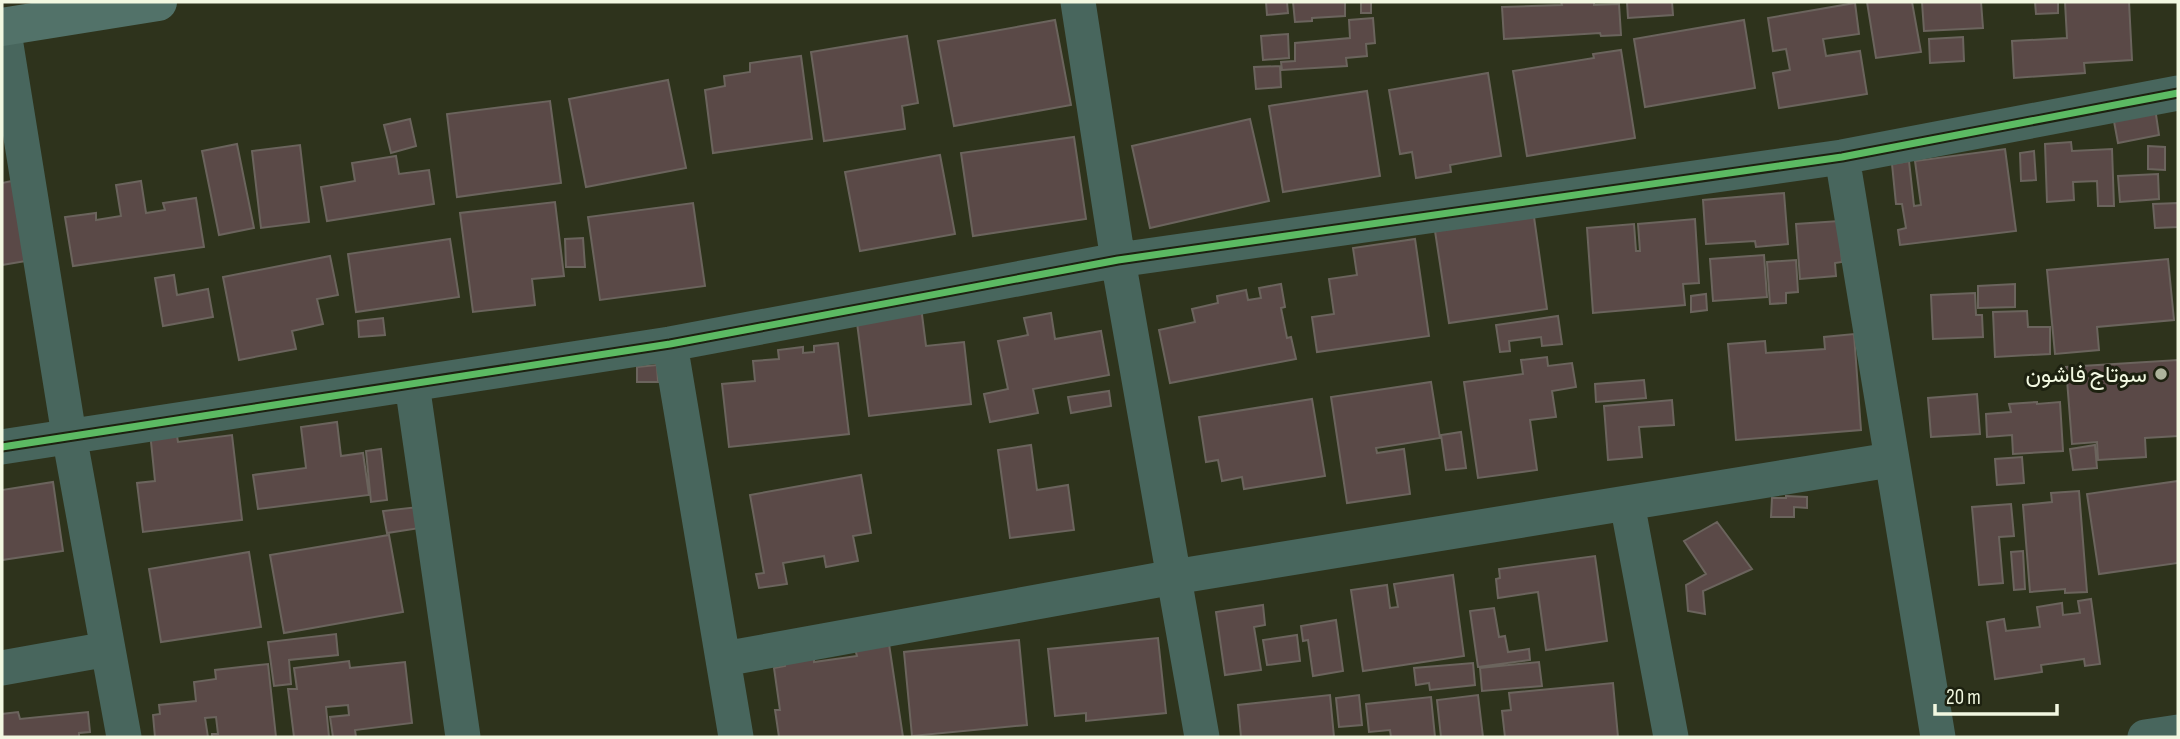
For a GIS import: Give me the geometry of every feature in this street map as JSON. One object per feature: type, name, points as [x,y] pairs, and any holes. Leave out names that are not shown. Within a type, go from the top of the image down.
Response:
[{"type":"street","points":[[124,737],[69,435],[2,27],[158,2]]},
{"type":"street","points":[[1078,2],[1118,260],[1202,737]]},
{"type":"street","points":[[2,447],[670,344],[1118,260],[1842,157],[2178,93]]},
{"type":"street","points":[[1842,157],[1890,460],[1938,737]]},
{"type":"street","points":[[670,344],[736,737]]},
{"type":"street","points":[[412,384],[463,737]]},
{"type":"street","points":[[724,659],[1174,577],[1890,460]]},
{"type":"street","points":[[1627,503],[1671,737]]},
{"type":"street","points":[[2,667],[108,649]]},
{"type":"street","points":[[2145,737],[2178,732]]},
{"type":"building","points":[[1266,2],[1287,2],[1288,13],[1267,15]]},
{"type":"building","points":[[1293,2],[1345,2],[1345,16],[1295,22]]},
{"type":"building","points":[[1361,2],[1371,2],[1371,13],[1361,13]]},
{"type":"building","points":[[1561,2],[1619,4],[1621,35],[1601,36],[1600,33],[1504,39],[1502,7],[1562,5]]},
{"type":"building","points":[[1627,2],[1672,2],[1673,15],[1628,18]]},
{"type":"building","points":[[1867,2],[1912,2],[1921,52],[1876,58]]},
{"type":"building","points":[[1922,2],[1981,2],[1983,28],[1924,31]]},
{"type":"building","points":[[2035,2],[2058,2],[2058,13],[2036,14]]},
{"type":"building","points":[[2065,2],[2129,2],[2132,60],[2084,63],[2085,73],[2014,78],[2012,41],[2067,38]]},
{"type":"building","points":[[1855,3],[1859,34],[1823,39],[1826,56],[1860,51],[1867,94],[1779,108],[1773,73],[1790,70],[1786,49],[1773,51],[1768,18]]},
{"type":"building","points":[[1373,18],[1375,43],[1366,44],[1367,56],[1346,58],[1347,66],[1282,70],[1281,62],[1295,61],[1295,43],[1350,38],[1349,20]]},
{"type":"building","points":[[1055,20],[1071,105],[954,126],[938,41]]},
{"type":"building","points":[[1744,20],[1755,88],[1645,107],[1634,39]]},
{"type":"building","points":[[1288,34],[1289,58],[1263,60],[1261,36]]},
{"type":"building","points":[[907,36],[918,103],[902,106],[905,129],[824,141],[811,52]]},
{"type":"building","points":[[1963,37],[1964,61],[1930,63],[1929,39]]},
{"type":"building","points":[[1621,50],[1635,138],[1527,156],[1513,71],[1594,58],[1593,54]]},
{"type":"building","points":[[801,56],[812,139],[713,153],[705,90],[725,86],[724,76],[750,72],[750,63]]},
{"type":"building","points":[[1280,66],[1281,87],[1256,89],[1254,67]]},
{"type":"building","points":[[1488,73],[1501,156],[1450,165],[1451,172],[1416,178],[1412,152],[1400,154],[1389,90]]},
{"type":"building","points":[[668,80],[686,168],[586,187],[569,99]]},
{"type":"building","points":[[1367,91],[1380,176],[1283,192],[1269,106]]},
{"type":"building","points":[[550,101],[561,183],[457,197],[447,114]]},
{"type":"building","points":[[2155,108],[2159,135],[2118,143],[2113,116]]},
{"type":"building","points":[[410,119],[416,146],[391,153],[384,125]]},
{"type":"building","points":[[1250,119],[1269,201],[1150,228],[1132,146]]},
{"type":"building","points":[[1074,137],[1086,219],[973,236],[961,153]]},
{"type":"building","points":[[2071,142],[2072,151],[2112,149],[2114,206],[2098,206],[2097,181],[2073,182],[2074,200],[2047,202],[2045,144]]},
{"type":"building","points":[[237,144],[254,228],[219,235],[202,151]]},
{"type":"building","points":[[300,145],[309,222],[261,228],[252,151]]},
{"type":"building","points":[[2148,146],[2165,147],[2165,170],[2148,169]]},
{"type":"building","points":[[2005,149],[2016,231],[1900,245],[1898,230],[1906,228],[1902,204],[1896,204],[1892,164],[1909,161],[1914,206],[1921,205],[1915,161]]},
{"type":"building","points":[[2034,151],[2036,180],[2021,181],[2020,153]]},
{"type":"building","points":[[940,155],[955,234],[860,251],[845,172]]},
{"type":"building","points":[[396,156],[399,174],[429,170],[434,204],[327,221],[321,187],[355,181],[352,163]]},
{"type":"building","points":[[2158,174],[2159,199],[2120,202],[2118,176]]},
{"type":"building","points":[[12,181],[26,261],[2,265],[2,183]]},
{"type":"building","points":[[141,181],[146,213],[165,210],[163,203],[196,198],[204,247],[73,266],[65,217],[96,213],[96,220],[121,216],[116,185]]},
{"type":"building","points":[[1784,193],[1788,244],[1756,247],[1755,241],[1706,244],[1703,200]]},
{"type":"building","points":[[555,202],[564,276],[532,279],[535,305],[473,312],[460,213]]},
{"type":"building","points":[[693,203],[705,286],[600,300],[588,217]]},
{"type":"building","points":[[2178,203],[2178,227],[2155,228],[2153,204]]},
{"type":"building","points":[[1534,217],[1547,309],[1449,323],[1435,231]]},
{"type":"building","points":[[1695,219],[1699,283],[1683,284],[1685,305],[1593,313],[1587,228],[1634,224],[1636,251],[1640,251],[1638,224]]},
{"type":"building","points":[[1839,221],[1842,262],[1835,263],[1836,276],[1800,279],[1796,224]]},
{"type":"building","points":[[583,238],[585,267],[566,267],[565,239]]},
{"type":"building","points":[[450,239],[459,297],[356,312],[348,254]]},
{"type":"building","points":[[1415,239],[1429,336],[1317,352],[1312,317],[1334,314],[1329,279],[1357,275],[1353,248]]},
{"type":"building","points":[[1764,255],[1767,297],[1713,301],[1710,259]]},
{"type":"building","points":[[330,256],[338,295],[317,299],[323,324],[292,331],[296,349],[239,360],[223,277]]},
{"type":"building","points":[[2168,259],[2174,320],[2097,327],[2099,350],[2055,354],[2047,270]]},
{"type":"building","points":[[1796,260],[1798,292],[1786,293],[1786,303],[1770,304],[1767,262]]},
{"type":"building","points":[[174,275],[177,295],[208,289],[213,317],[163,326],[155,278]]},
{"type":"building","points":[[1281,284],[1285,307],[1281,308],[1287,338],[1291,337],[1296,359],[1170,383],[1159,330],[1195,322],[1192,309],[1218,303],[1217,296],[1246,290],[1248,300],[1261,298],[1259,288]]},
{"type":"building","points":[[2015,284],[2015,307],[1978,308],[1978,286]]},
{"type":"building","points":[[1975,293],[1976,315],[1982,315],[1983,337],[1933,339],[1931,295]]},
{"type":"building","points":[[1706,294],[1707,310],[1691,312],[1691,296]]},
{"type":"building","points":[[921,307],[926,346],[964,342],[971,404],[869,416],[856,315]]},
{"type":"building","points":[[2027,311],[2028,327],[2050,327],[2050,354],[1995,357],[1993,312]]},
{"type":"building","points":[[1051,313],[1055,339],[1101,331],[1109,375],[1033,389],[1038,413],[990,422],[984,394],[1008,389],[998,341],[1028,335],[1024,318]]},
{"type":"building","points":[[1558,316],[1562,344],[1542,346],[1541,337],[1509,341],[1510,351],[1500,352],[1496,325]]},
{"type":"building","points":[[383,318],[385,335],[359,337],[358,321]]},
{"type":"building","points":[[1854,334],[1861,430],[1736,440],[1728,344],[1765,341],[1766,353],[1825,349],[1824,337]]},
{"type":"building","points":[[838,343],[849,434],[729,447],[722,384],[755,381],[753,361],[779,359],[778,350],[803,347],[803,353],[814,352],[814,346]]},
{"type":"building","points":[[1547,357],[1548,366],[1572,363],[1576,387],[1552,391],[1556,417],[1530,420],[1537,470],[1478,478],[1464,382],[1523,374],[1521,360]]},
{"type":"building","points":[[2178,360],[2178,436],[2145,438],[2146,457],[2098,460],[2097,442],[2072,444],[2066,367]]},
{"type":"building","points":[[657,365],[658,382],[637,382],[637,367]]},
{"type":"building","points":[[1644,380],[1646,398],[1596,402],[1595,384]]},
{"type":"building","points":[[1431,382],[1440,438],[1376,448],[1377,453],[1404,449],[1410,494],[1347,503],[1331,397]]},
{"type":"building","points":[[1109,391],[1111,406],[1071,413],[1068,397]]},
{"type":"building","points":[[1977,394],[1980,434],[1931,437],[1928,398]]},
{"type":"building","points":[[1312,399],[1325,476],[1244,489],[1242,477],[1222,481],[1218,460],[1206,462],[1199,417]]},
{"type":"building","points":[[1672,400],[1674,425],[1639,427],[1642,457],[1608,460],[1604,406]]},
{"type":"building","points":[[2060,402],[2063,451],[2013,454],[2012,435],[1987,437],[1986,414],[2011,412],[2009,404]]},
{"type":"building","points":[[337,422],[341,456],[363,453],[369,495],[258,509],[253,475],[306,468],[301,427]]},
{"type":"building","points":[[176,430],[178,442],[232,435],[242,520],[143,532],[137,483],[155,481],[150,432]]},
{"type":"building","points":[[1461,432],[1466,468],[1446,470],[1441,435]]},
{"type":"building","points":[[1031,445],[1037,490],[1068,485],[1074,530],[1010,538],[998,450]]},
{"type":"building","points":[[2095,445],[2097,468],[2073,470],[2070,449]]},
{"type":"building","points":[[381,449],[387,500],[371,502],[366,451]]},
{"type":"building","points":[[2022,457],[2024,483],[1997,485],[1995,459]]},
{"type":"building","points":[[861,475],[871,533],[853,536],[858,561],[826,567],[824,556],[783,563],[787,584],[759,588],[756,574],[764,573],[750,495]]},
{"type":"building","points":[[2178,481],[2178,563],[2099,574],[2087,494]]},
{"type":"building","points":[[53,482],[63,551],[2,560],[2,490]]},
{"type":"building","points":[[2079,491],[2087,592],[2065,593],[2065,589],[2030,592],[2023,505],[2052,502],[2051,493]]},
{"type":"building","points":[[1807,497],[1807,508],[1794,507],[1794,517],[1771,517],[1772,498]]},
{"type":"building","points":[[2011,504],[2014,536],[1999,537],[2003,583],[1979,585],[1972,507]]},
{"type":"building","points":[[418,507],[420,528],[387,533],[383,511]]},
{"type":"building","points":[[1717,522],[1752,569],[1703,591],[1705,614],[1688,611],[1686,585],[1706,574],[1684,541]]},
{"type":"building","points":[[389,535],[403,612],[284,633],[270,555]]},
{"type":"building","points":[[2023,551],[2025,589],[2014,590],[2011,552]]},
{"type":"building","points":[[249,552],[261,627],[161,642],[149,569]]},
{"type":"building","points":[[1595,556],[1607,641],[1546,650],[1538,592],[1498,598],[1496,579],[1500,578],[1499,569]]},
{"type":"building","points":[[1453,575],[1464,656],[1363,671],[1351,590],[1387,585],[1390,608],[1398,607],[1394,584]]},
{"type":"building","points":[[2091,599],[2100,664],[2085,666],[2084,659],[2041,665],[2042,672],[1995,679],[1987,622],[2004,619],[2006,631],[2040,627],[2037,607],[2062,603],[2063,615],[2080,613],[2078,601]]},
{"type":"building","points":[[1263,605],[1265,625],[1254,627],[1261,670],[1225,675],[1216,612]]},
{"type":"building","points":[[1494,608],[1499,637],[1505,636],[1508,652],[1529,649],[1530,660],[1478,667],[1470,611]]},
{"type":"building","points":[[1336,620],[1343,671],[1313,676],[1308,640],[1303,641],[1301,626]]},
{"type":"building","points":[[336,634],[338,655],[289,660],[291,684],[274,686],[268,642]]},
{"type":"building","points":[[1297,635],[1300,661],[1267,665],[1263,640]]},
{"type":"building","points":[[1158,638],[1166,713],[1086,721],[1086,713],[1055,716],[1048,649]]},
{"type":"building","points":[[1019,640],[1027,725],[912,736],[904,652]]},
{"type":"building","points":[[889,644],[903,737],[779,737],[775,710],[780,710],[774,668],[785,666],[785,661],[814,657],[814,662],[857,656],[855,649]]},
{"type":"building","points":[[349,661],[350,668],[405,662],[412,723],[355,730],[356,737],[333,737],[330,717],[349,715],[348,705],[326,707],[329,737],[294,737],[288,689],[297,689],[294,668]]},
{"type":"building","points":[[1539,662],[1542,686],[1482,691],[1480,668]]},
{"type":"building","points":[[1473,663],[1475,685],[1430,690],[1429,683],[1416,685],[1414,668]]},
{"type":"building","points":[[268,664],[276,737],[212,737],[212,734],[218,734],[216,717],[205,718],[208,737],[155,737],[153,715],[160,714],[159,705],[196,701],[194,682],[216,679],[215,670]]},
{"type":"building","points":[[1613,683],[1618,737],[1505,737],[1502,711],[1511,710],[1509,693]]},
{"type":"building","points":[[1330,695],[1334,737],[1241,737],[1238,705]]},
{"type":"building","points":[[1359,695],[1362,725],[1339,727],[1336,698]]},
{"type":"building","points":[[1478,695],[1483,737],[1441,737],[1437,700]]},
{"type":"building","points":[[1431,697],[1435,737],[1391,737],[1390,730],[1369,732],[1366,704]]},
{"type":"building","points":[[18,712],[20,719],[88,712],[90,732],[79,733],[79,737],[2,737],[2,714]]},
{"type":"cycle path","points":[[2,447],[670,344],[1118,260],[1842,157],[2178,93]]},
{"type":"place","name":"سوتاج فاشون","points":[[2161,374]]}]
